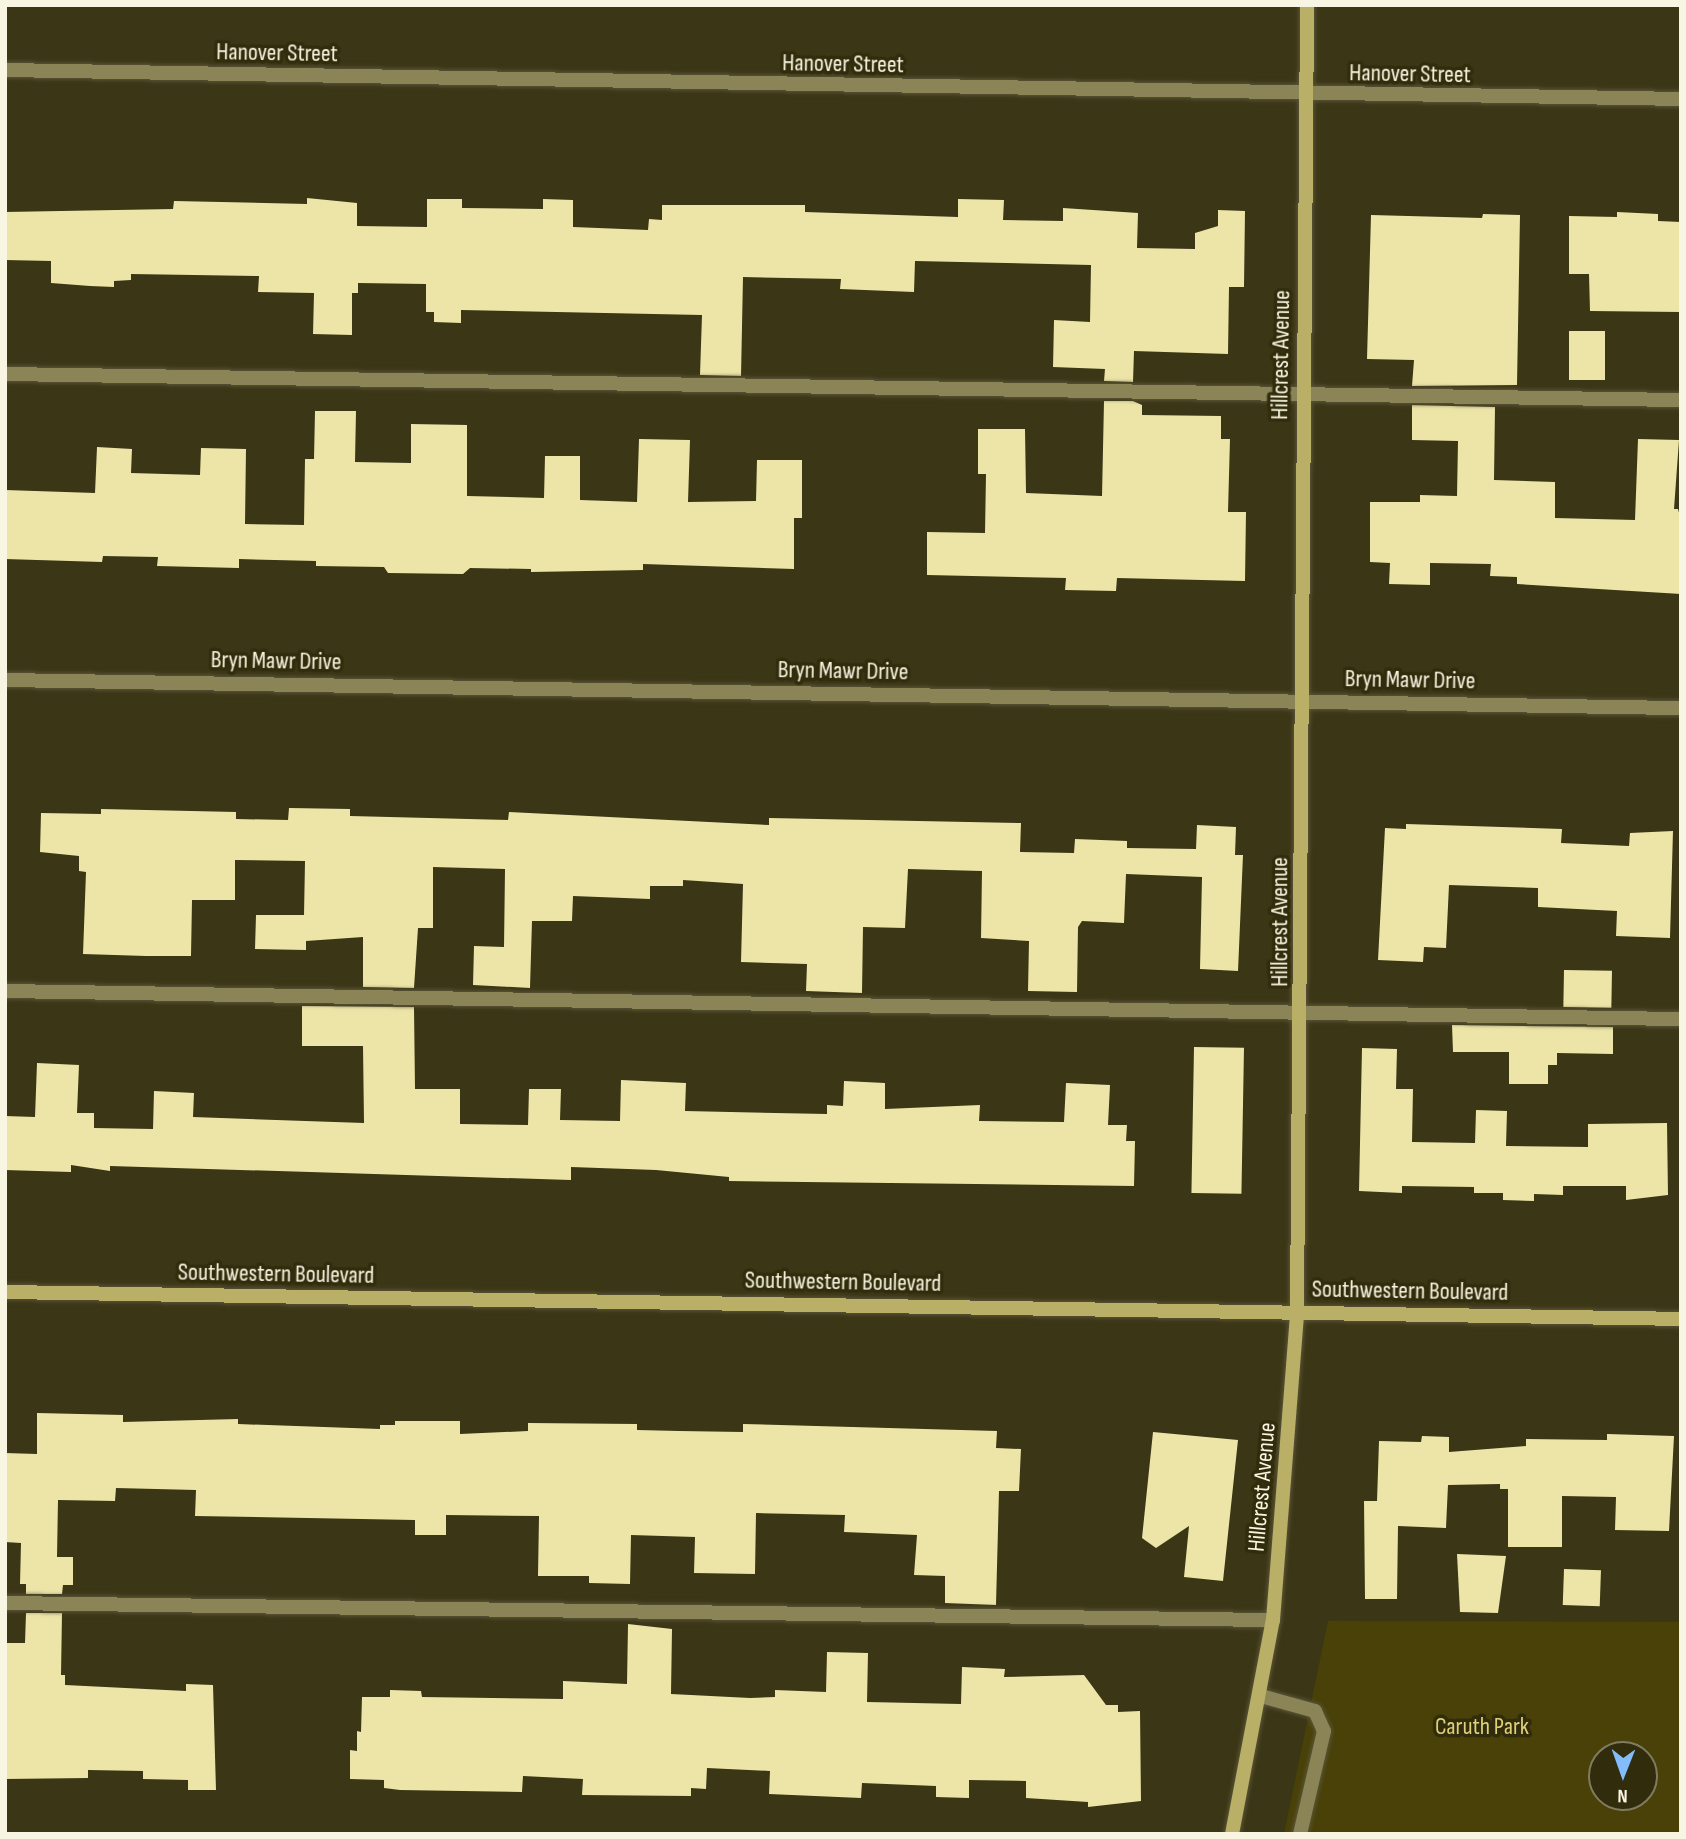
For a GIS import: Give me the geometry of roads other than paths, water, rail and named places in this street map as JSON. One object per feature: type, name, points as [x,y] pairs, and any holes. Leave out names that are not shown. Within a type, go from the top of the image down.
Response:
[{"type":"street","name":"Hillcrest Avenue","points":[[1232,1834],[1261,1696],[1273,1620],[1297,1312],[1302,1014],[1307,5]]},
{"type":"street","name":"Hanover Street","points":[[5,70],[1307,96],[1681,99]]},
{"type":"street","points":[[5,374],[1681,400]]},
{"type":"street","name":"Bryn Mawr Drive","points":[[5,680],[1681,708]]},
{"type":"street","points":[[5,991],[1681,1019]]},
{"type":"street","name":"Southwestern Boulevard","points":[[5,1292],[1681,1319]]},
{"type":"street","points":[[5,1603],[1273,1620]]},
{"type":"street","points":[[1261,1696],[1315,1711],[1324,1731],[1300,1834]]},
{"type":"park label","name":"Caruth Park","points":[[1482,1727]]}]
